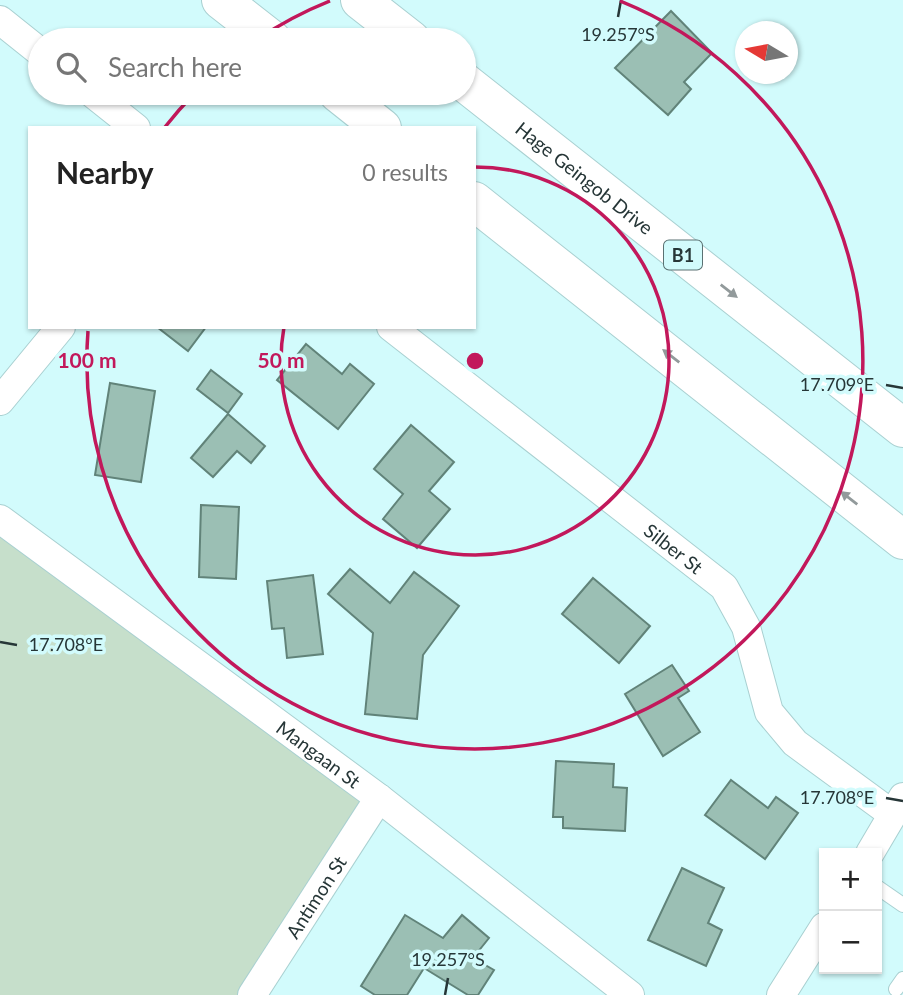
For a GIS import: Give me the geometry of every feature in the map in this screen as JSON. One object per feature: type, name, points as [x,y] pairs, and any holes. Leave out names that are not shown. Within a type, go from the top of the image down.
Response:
[{"type":"highway","points":[[221,0],[257,28]]},
{"type":"highway","points":[[360,0],[396,28]]},
{"type":"highway","name":"Hage Geingob Drive","points":[[476,91],[903,428]]},
{"type":"highway","points":[[353,105],[379,126]]},
{"type":"highway","points":[[476,203],[903,540]]},
{"type":"street","points":[[0,20],[28,42]]},
{"type":"street","points":[[107,105],[133,126]]},
{"type":"street","points":[[0,401],[59,329]]},
{"type":"street","name":"Silber St","points":[[394,329],[724,586],[746,627],[769,712],[794,743],[897,806]]},
{"type":"street","name":"Mangaan St","points":[[0,519],[379,798],[630,995]]},
{"type":"street","name":"Antimon St","points":[[252,995],[379,798]]},
{"type":"street","points":[[873,848],[897,806]]},
{"type":"street","points":[[781,995],[819,935]]},
{"type":"lane","points":[[882,890],[903,905]]},
{"type":"green space","points":[[0,519],[379,798],[252,995],[0,995]]},
{"type":"building","points":[[671,11],[712,53],[684,82],[691,89],[668,115],[615,68]]},
{"type":"building","points":[[160,329],[204,329],[188,351]]},
{"type":"building","points":[[306,344],[342,374],[350,364],[374,384],[338,429],[277,380]]},
{"type":"building","points":[[211,370],[242,394],[228,413],[197,389]]},
{"type":"building","points":[[110,383],[155,391],[141,482],[95,475]]},
{"type":"building","points":[[228,414],[265,446],[251,463],[237,451],[213,477],[191,458]]},
{"type":"building","points":[[411,425],[454,462],[429,491],[450,509],[417,548],[383,519],[403,494],[374,469]]},
{"type":"building","points":[[201,505],[239,507],[236,579],[199,577]]},
{"type":"building","points":[[350,569],[390,603],[414,572],[459,606],[423,655],[417,719],[365,714],[373,633],[328,594]]},
{"type":"building","points":[[313,575],[323,654],[287,658],[284,628],[272,629],[267,581]]},
{"type":"building","points":[[593,578],[650,626],[619,663],[562,614]]},
{"type":"building","points":[[672,665],[689,691],[678,698],[700,732],[663,756],[625,694]]},
{"type":"building","points":[[556,761],[614,764],[613,787],[627,788],[625,831],[563,828],[563,817],[553,817]]},
{"type":"building","points":[[731,780],[768,808],[776,797],[798,813],[765,859],[705,815]]},
{"type":"building","points":[[682,868],[724,888],[708,923],[722,930],[706,966],[648,940]]},
{"type":"building","points":[[405,915],[443,938],[462,915],[489,938],[473,958],[494,970],[478,995],[468,995],[424,968],[407,995],[375,995],[361,986]]}]
